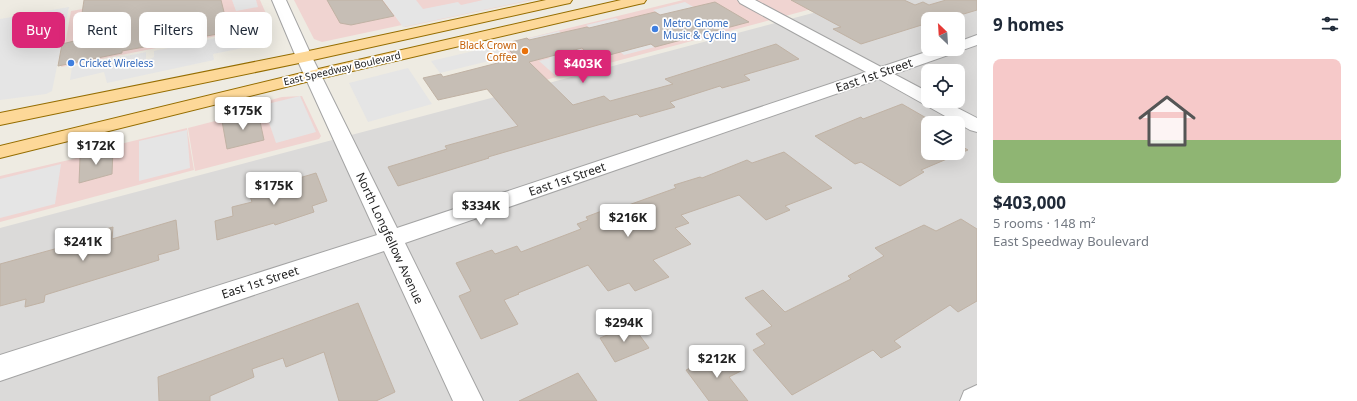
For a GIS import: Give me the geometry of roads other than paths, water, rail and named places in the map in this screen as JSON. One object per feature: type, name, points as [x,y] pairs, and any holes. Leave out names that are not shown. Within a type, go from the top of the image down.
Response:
[{"type":"main road","name":"East Speedway Boulevard","points":[[0,152],[309,66],[565,0]]},
{"type":"main road","name":"East Speedway Boulevard","points":[[0,120],[309,66],[639,0]]},
{"type":"street","name":"North Longfellow Avenue","points":[[279,0],[468,401]]},
{"type":"street","points":[[745,0],[921,95]]},
{"type":"street","points":[[965,44],[977,40]]},
{"type":"street","name":"East 1st Street","points":[[0,368],[391,239],[930,56]]},
{"type":"street","points":[[944,108],[977,126]]},
{"type":"place","name":"Metro Gnome Music & Cycling","points":[[655,29]]},
{"type":"place","name":"Black Crown Coffee","points":[[525,51]]},
{"type":"place","name":"Cricket Wireless","points":[[71,63]]}]
